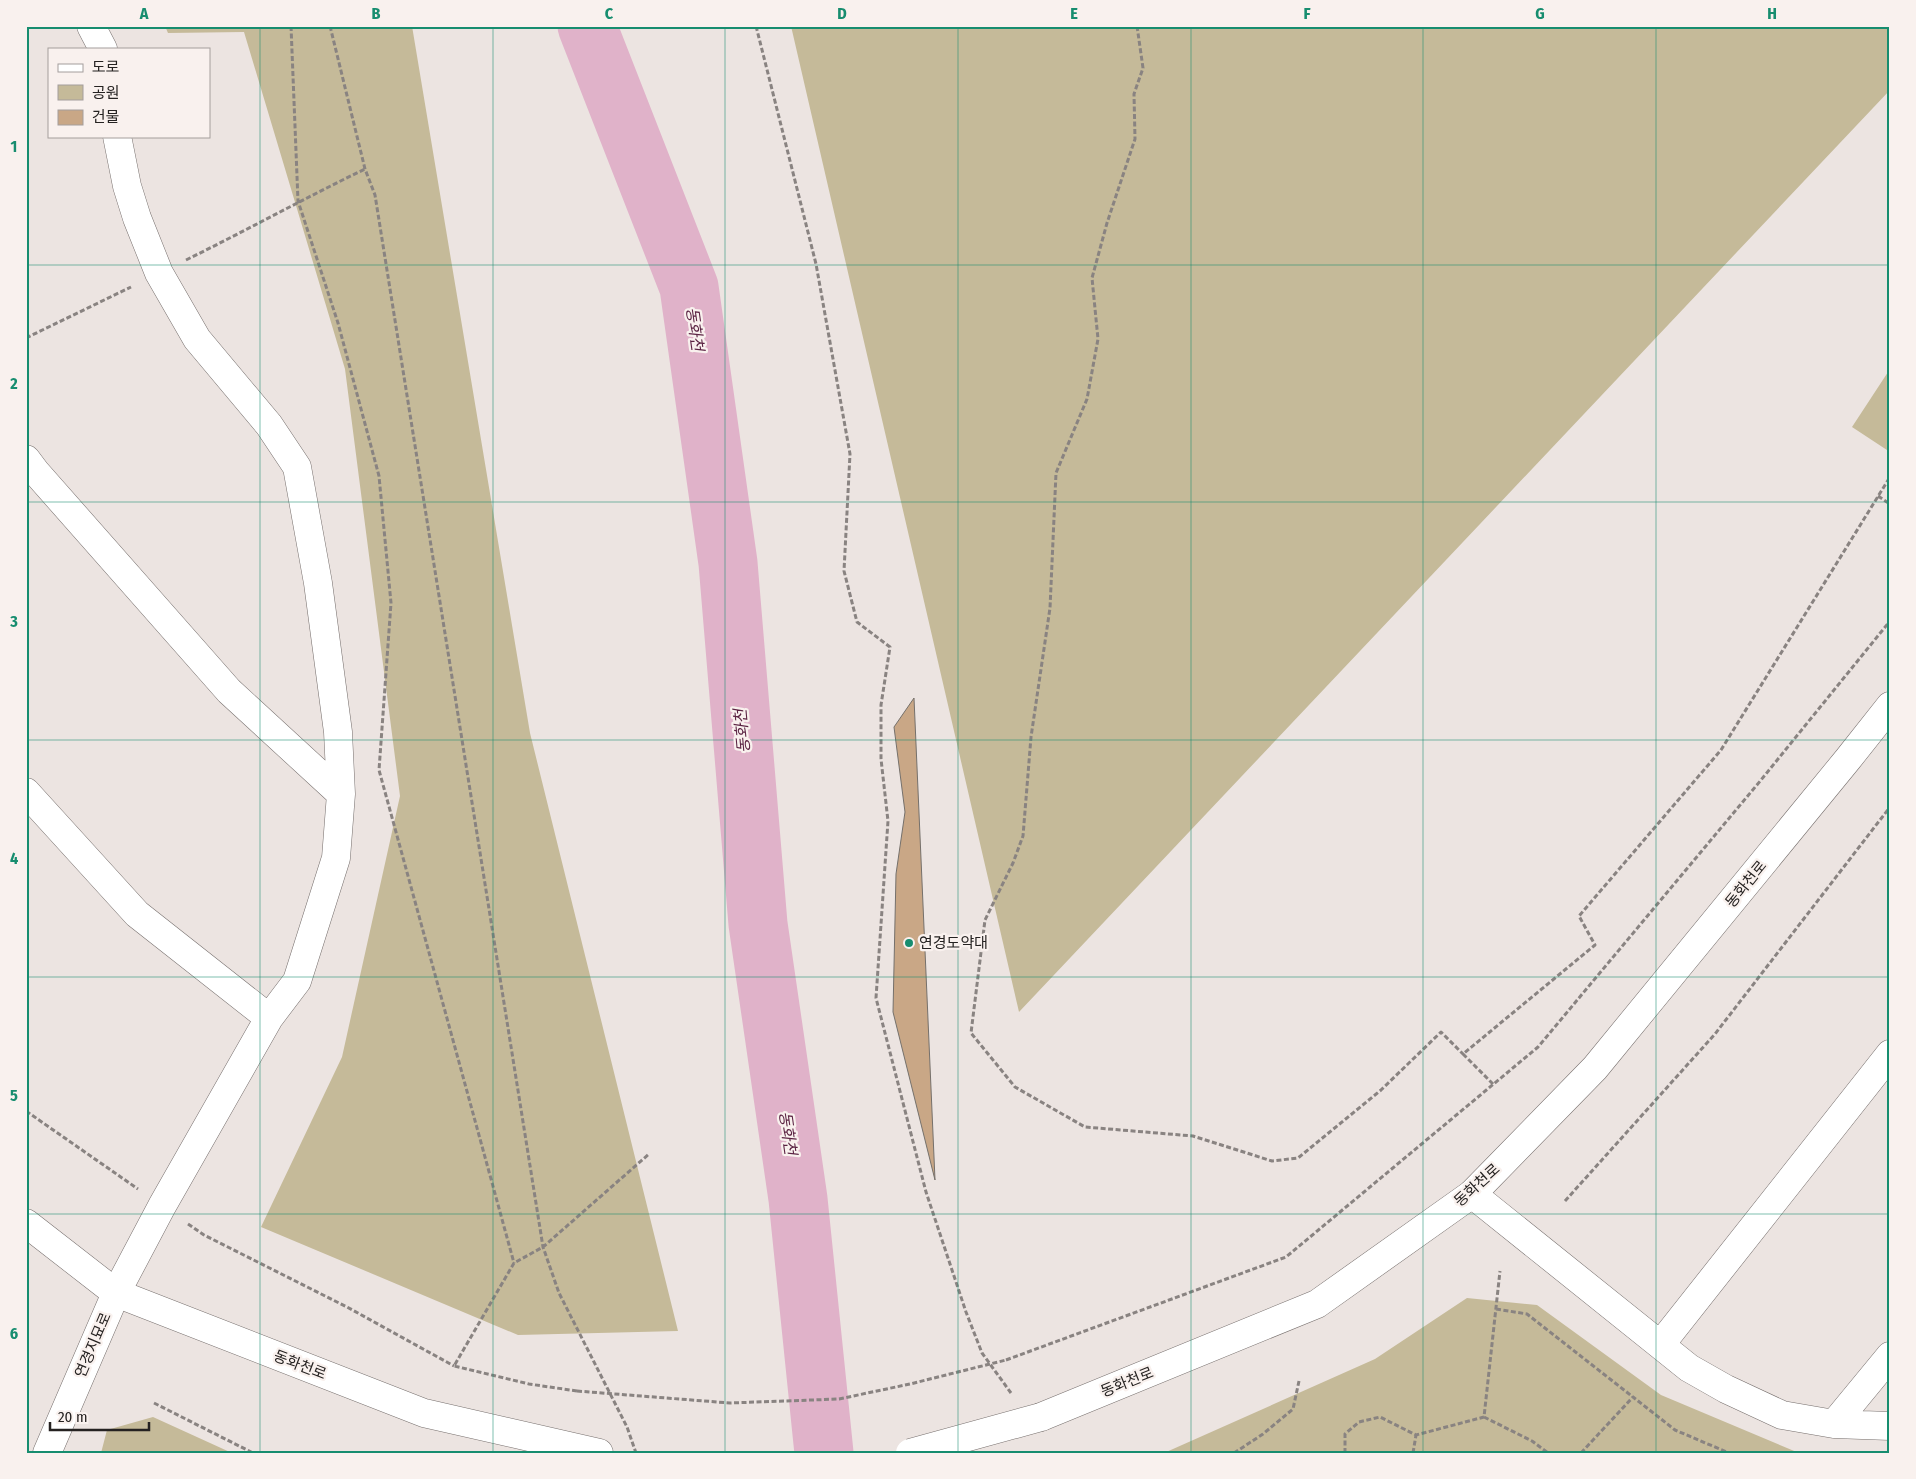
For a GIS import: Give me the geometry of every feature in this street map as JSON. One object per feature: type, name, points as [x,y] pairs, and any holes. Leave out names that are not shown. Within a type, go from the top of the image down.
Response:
[{"type":"street","points":[[91,26],[102,48]]},
{"type":"street","name":"연경지묘로","points":[[47,1453],[116,1293],[162,1206],[269,1018],[296,981],[336,858],[341,794],[337,723],[318,582],[297,467],[269,425],[197,339],[159,273],[137,218],[127,186],[118,138]]},
{"type":"street","points":[[26,459],[34,471],[229,691],[341,794]]},
{"type":"street","name":"동화천로","points":[[910,1453],[1042,1417],[1317,1304],[1472,1194],[1595,1068],[1890,706]]},
{"type":"street","points":[[26,792],[137,914],[269,1018]]},
{"type":"street","points":[[1661,1344],[1890,1054]]},
{"type":"street","points":[[1472,1194],[1689,1368],[1742,1397],[1782,1415],[1834,1424],[1890,1426]]},
{"type":"street","name":"동화천로","points":[[26,1223],[116,1293],[424,1413],[599,1453]]},
{"type":"street","points":[[1834,1424],[1890,1356]]},
{"type":"path","points":[[290,26],[298,201],[338,323],[379,476],[391,603],[380,770],[514,1263]]},
{"type":"path","points":[[330,26],[365,169],[375,195],[543,1248],[559,1292],[628,1427],[636,1453]]},
{"type":"path","points":[[756,26],[816,264],[850,454],[844,571],[857,622],[890,647],[881,705],[881,759],[888,821],[876,998],[926,1192],[966,1312],[982,1353],[1015,1399]]},
{"type":"path","points":[[1137,26],[1143,68],[1134,94],[1135,139],[1107,223],[1092,278],[1098,339],[1087,399],[1056,473],[1050,608],[1031,738],[1023,836],[1013,863],[985,920],[970,1033],[1015,1087],[1085,1127],[1193,1136],[1272,1161],[1298,1158],[1381,1090],[1441,1032],[1493,1084]]},
{"type":"path","points":[[258,224],[298,201],[365,169]]},
{"type":"path","points":[[1463,1054],[1595,945],[1579,916],[1720,750],[1890,478]]},
{"type":"path","points":[[1878,496],[1890,504]]},
{"type":"path","points":[[26,1111],[204,1235],[347,1307],[454,1366],[529,1384],[577,1391],[730,1403],[839,1399],[910,1384],[1006,1360],[1286,1257],[1538,1047],[1761,780],[1890,621]]},
{"type":"path","points":[[1565,1201],[1715,1034],[1890,807]]},
{"type":"path","points":[[454,1366],[514,1263],[543,1248],[649,1154]]},
{"type":"path","points":[[1484,1416],[1500,1270]]},
{"type":"path","points":[[1496,1309],[1527,1314],[1675,1430],[1730,1453]]},
{"type":"path","points":[[1234,1453],[1262,1434],[1293,1409],[1299,1381]]},
{"type":"path","points":[[1581,1453],[1633,1397]]},
{"type":"path","points":[[154,1404],[253,1453]]},
{"type":"path","points":[[1344,1453],[1345,1434],[1359,1422],[1380,1417],[1416,1435],[1484,1416],[1532,1441],[1548,1453]]},
{"type":"path","points":[[1413,1453],[1416,1435]]},
{"type":"green space","points":[[165,26],[412,26],[530,733],[678,1331],[518,1335],[261,1227],[342,1057],[400,796],[345,369],[244,32],[168,33]]},
{"type":"green space","points":[[791,26],[1890,26],[1890,90],[1019,1012]]},
{"type":"green space","points":[[1890,369],[1890,452],[1852,427]]},
{"type":"green space","points":[[1467,1298],[1537,1305],[1661,1395],[1799,1453],[1164,1453],[1375,1359]]},
{"type":"green space","points":[[153,1417],[232,1453],[101,1453],[107,1430]]},
{"type":"building","name":"연경도약대","points":[[914,698],[935,1180],[893,1012],[896,874],[905,812],[894,727]]},
{"type":"waterway","name":"동화천","points":[[587,26],[689,287],[728,563],[758,924],[798,1199],[824,1453]]},
{"type":"place","name":"연경도약대","points":[[909,943]]}]
